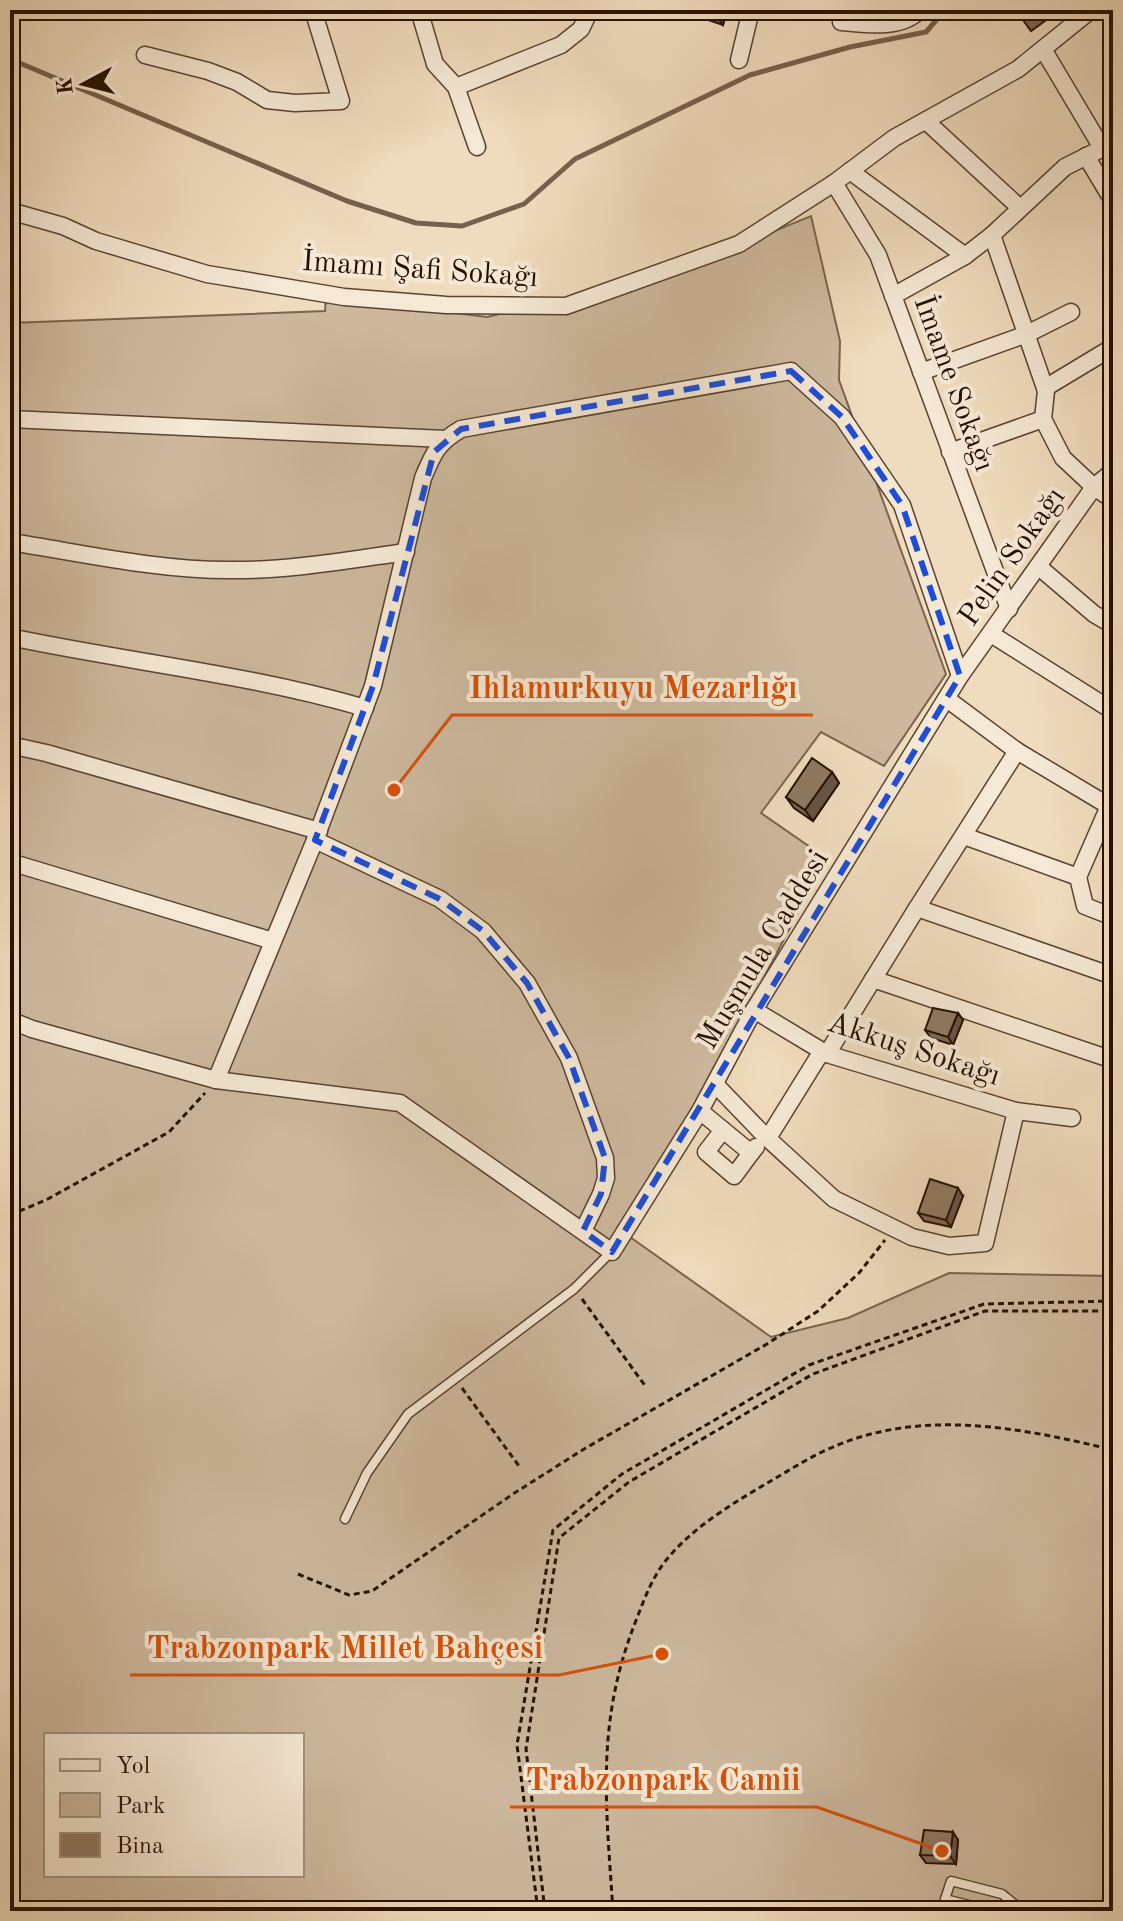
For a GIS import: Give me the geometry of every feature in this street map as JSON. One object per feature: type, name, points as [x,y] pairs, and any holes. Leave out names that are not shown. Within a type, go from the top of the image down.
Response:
[{"type":"street","points":[[145,55],[208,71],[237,82],[267,100],[295,103],[341,101],[313,10]]},
{"type":"street","points":[[419,10],[435,64],[456,87],[477,147]]},
{"type":"street","points":[[456,87],[561,45],[581,29],[590,10]]},
{"type":"street","points":[[739,60],[751,10]]},
{"type":"street","points":[[845,10],[841,22],[878,24],[898,22],[920,10]]},
{"type":"street","name":"İmamı Şafi Sokağı","points":[[10,211],[207,274],[344,297],[446,305],[566,306],[739,244],[834,183],[894,138],[1018,69],[1091,10]]},
{"type":"street","points":[[893,296],[965,256],[1065,167],[1108,145],[1043,49]]},
{"type":"street","points":[[926,121],[1020,208]]},
{"type":"street","points":[[1086,156],[1113,201]]},
{"type":"street","points":[[850,171],[965,256]]},
{"type":"street","name":"İmame Sokağı","points":[[834,183],[878,255],[1009,609]]},
{"type":"street","points":[[992,235],[1045,388],[1043,419],[1063,458],[1094,487],[1113,471]]},
{"type":"street","points":[[921,372],[1027,334],[1071,312]]},
{"type":"street","points":[[1045,388],[1113,347]]},
{"type":"street","points":[[216,1080],[317,835],[373,686],[423,478],[434,452],[445,439],[461,429],[791,371],[842,417],[902,505],[960,676]]},
{"type":"street","points":[[10,419],[445,439]]},
{"type":"street","points":[[950,452],[1043,419]]},
{"type":"street","name":"Pelin Sokağı","points":[[960,676],[1094,487],[1113,500]]},
{"type":"street","points":[[10,542],[156,565],[228,570],[266,569],[406,552]]},
{"type":"street","points":[[1039,567],[1094,614],[1113,625]]},
{"type":"street","points":[[991,634],[1113,711]]},
{"type":"street","points":[[10,637],[307,691],[365,708]]},
{"type":"street","name":"Muşmula Caddesi","points":[[612,1252],[700,1111],[754,1010],[960,676]]},
{"type":"street","points":[[947,699],[1017,751],[1111,803],[1078,877],[1085,906],[1113,917]]},
{"type":"street","points":[[11,749],[61,757],[317,835],[440,899],[483,931],[527,983],[569,1058],[605,1158],[606,1178],[583,1231]]},
{"type":"street","points":[[723,1130],[706,1152],[734,1176],[767,1137],[824,1053],[1017,751]]},
{"type":"street","points":[[964,836],[1078,877]]},
{"type":"street","points":[[10,862],[273,941]]},
{"type":"street","points":[[917,908],[1113,976]]},
{"type":"street","points":[[873,979],[1113,1060]]},
{"type":"street","name":"Akkuş Sokağı","points":[[754,1010],[824,1053],[1016,1111],[1072,1118]]},
{"type":"street","points":[[10,1020],[32,1029],[216,1080],[400,1103],[612,1252]]},
{"type":"street","points":[[715,1084],[834,1199],[912,1237],[949,1246],[985,1243],[1016,1111]]},
{"type":"street","points":[[700,1111],[751,1153]]},
{"type":"lane","points":[[345,1519],[367,1473],[408,1414],[574,1289],[612,1252]]},
{"type":"lane","points":[[992,1911],[945,1899],[951,1881],[1002,1894],[1023,1911]]},
{"type":"path","points":[[10,1215],[46,1200],[169,1132],[216,1080]]},
{"type":"path","points":[[298,1574],[349,1595],[372,1591],[584,1449],[767,1344],[818,1311],[859,1273],[894,1228]]},
{"type":"path","points":[[574,1289],[646,1387]]},
{"type":"path","points":[[538,1911],[517,1745],[553,1530],[622,1474],[809,1365],[984,1304],[1113,1301]]},
{"type":"path","points":[[545,1911],[526,1749],[559,1538],[629,1482],[813,1374],[985,1311],[1113,1311]]},
{"type":"path","points":[[455,1378],[519,1466]]},
{"type":"path","points":[[613,1911],[605,1784],[612,1702],[624,1652],[647,1591],[661,1566],[677,1547],[739,1500],[817,1454],[881,1432],[925,1425],[977,1424],[1113,1450]]},
{"type":"highlighted area","points":[[791,371],[842,417],[902,505],[960,676],[612,1252],[583,1231],[601,1194],[605,1158],[569,1058],[527,983],[483,931],[440,899],[315,840],[373,686],[434,452],[461,429]]},
{"type":"green space","points":[[811,216],[840,341],[839,380],[946,674],[884,766],[821,732],[761,813],[826,858],[630,1237],[771,1337],[848,1318],[949,1273],[1113,1276],[1113,1911],[10,1911],[10,323],[325,311],[326,297],[487,317],[667,275]]},
{"type":"building","points":[[695,10],[720,10],[717,17]]},
{"type":"building","points":[[812,758],[832,772],[805,810],[786,797]]},
{"type":"building","points":[[933,1008],[958,1013],[948,1037],[925,1030]]},
{"type":"building","points":[[930,1179],[958,1188],[946,1220],[918,1213]]},
{"type":"building","points":[[924,1830],[953,1832],[950,1856],[920,1855]]},
{"type":"waterway","points":[[10,59],[347,201],[416,223],[462,226],[524,204],[575,159],[750,75],[850,47],[926,32],[945,10]]},
{"type":"place","name":"Ihlamurkuyu Mezarlığı","points":[[394,790]]},
{"type":"place","name":"Trabzonpark Millet Bahçesi","points":[[662,1654]]},
{"type":"place","name":"Trabzonpark Camii","points":[[942,1851]]}]
